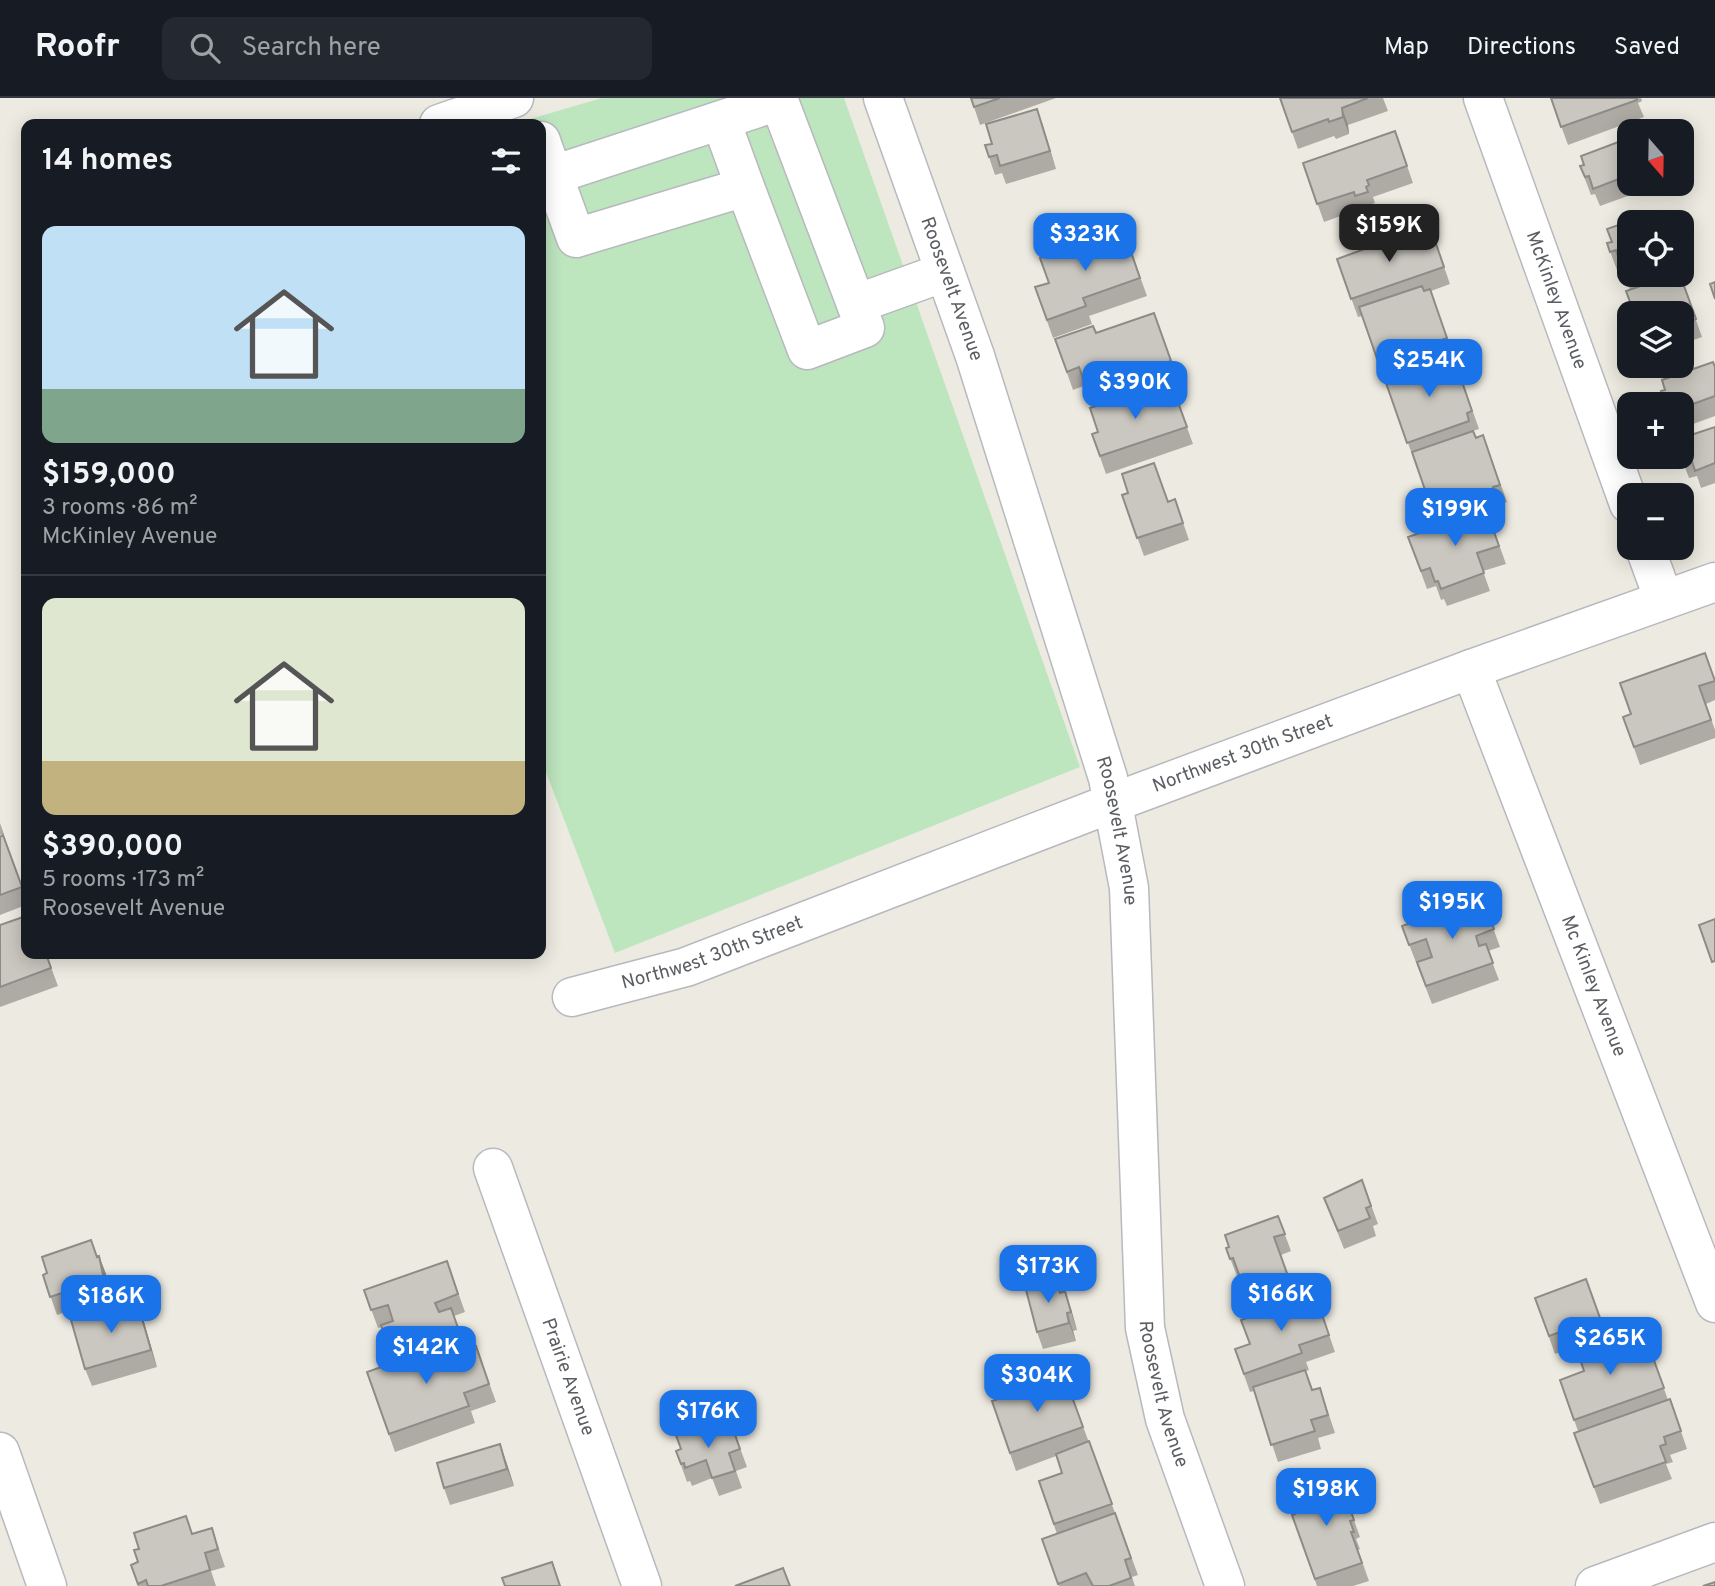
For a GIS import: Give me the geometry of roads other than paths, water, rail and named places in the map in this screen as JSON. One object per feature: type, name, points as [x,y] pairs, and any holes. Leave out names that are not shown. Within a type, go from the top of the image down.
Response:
[{"type":"street","points":[[453,119],[514,98]]},
{"type":"street","points":[[525,98],[533,119]]},
{"type":"street","name":"Roosevelt Avenue","points":[[883,98],[975,356],[1108,778],[1129,888],[1145,1328],[1165,1419],[1225,1586]]},
{"type":"street","name":"McKinley Avenue","points":[[1483,98],[1621,483]]},
{"type":"street","points":[[721,121],[807,350],[865,328],[779,101],[721,121],[547,158],[576,238],[745,187]]},
{"type":"street","points":[[856,304],[945,272]]},
{"type":"street","points":[[1649,560],[1664,600]]},
{"type":"street","name":"Northwest 30th Street","points":[[572,997],[686,967],[1112,803],[1471,669],[1715,582]]},
{"type":"street","name":"Mc Kinley Avenue","points":[[1471,669],[1715,1303]]},
{"type":"street","name":"Prairie Avenue","points":[[493,1168],[642,1586]]},
{"type":"street","points":[[0,1452],[47,1586]]},
{"type":"street","points":[[1595,1586],[1715,1542]]}]
